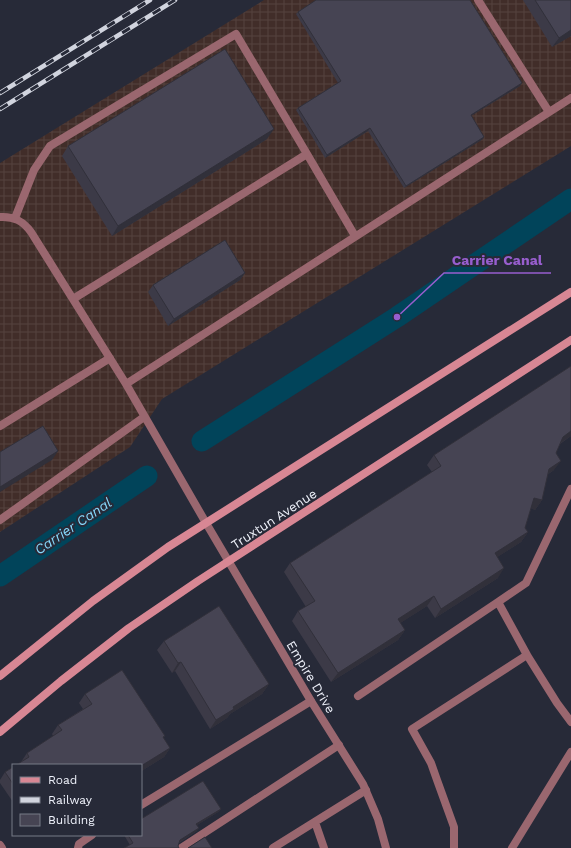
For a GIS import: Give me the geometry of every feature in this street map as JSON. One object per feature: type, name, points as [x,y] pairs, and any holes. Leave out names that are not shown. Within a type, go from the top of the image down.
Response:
[{"type":"main road","points":[[0,676],[93,601],[168,547],[571,292]]},
{"type":"main road","name":"Truxtun Avenue","points":[[0,732],[128,628],[571,340]]},
{"type":"street","points":[[478,0],[549,112]]},
{"type":"street","points":[[0,217],[15,218],[34,170],[50,146],[236,34],[355,236]]},
{"type":"street","points":[[126,384],[571,98]]},
{"type":"street","points":[[73,299],[307,154]]},
{"type":"street","name":"Empire Drive","points":[[15,218],[24,223],[126,384],[183,485],[311,701],[366,790],[378,819],[386,848]]},
{"type":"street","points":[[0,426],[110,358]]},
{"type":"street","points":[[0,520],[144,417]]},
{"type":"street","points":[[358,696],[526,583],[571,489]]},
{"type":"street","points":[[498,602],[527,655],[557,703],[571,722]]},
{"type":"street","points":[[454,848],[454,827],[431,763],[412,729],[527,655]]},
{"type":"street","points":[[142,804],[311,701]]},
{"type":"street","points":[[181,848],[339,745]]},
{"type":"street","points":[[512,848],[571,752]]},
{"type":"street","points":[[273,848],[366,790]]},
{"type":"street","points":[[315,822],[324,848]]},
{"type":"street","points":[[78,848],[79,844],[91,836]]},
{"type":"shaded area","points":[[264,0],[571,0],[571,146],[162,399],[130,447],[0,532],[0,163]]},
{"type":"building","points":[[316,0],[470,0],[522,83],[471,115],[484,137],[406,186],[370,128],[327,155],[298,108],[341,81],[298,12]]},
{"type":"building","points":[[535,0],[571,0],[571,30],[559,38]]},
{"type":"building","points":[[225,49],[274,129],[118,226],[68,146]]},
{"type":"building","points":[[225,240],[245,273],[174,319],[153,285]]},
{"type":"building","points":[[571,366],[571,431],[563,437],[556,453],[561,461],[549,469],[542,500],[534,498],[525,528],[528,532],[495,553],[504,568],[441,609],[434,596],[398,619],[405,630],[338,673],[298,611],[315,601],[290,563],[441,466],[434,455]]},
{"type":"building","points":[[43,426],[58,451],[0,487],[0,452]]},
{"type":"building","points":[[219,606],[269,684],[233,707],[234,709],[216,720],[181,662],[178,663],[164,641]]},
{"type":"building","points":[[122,670],[165,736],[163,737],[170,748],[142,765],[142,764],[18,764],[29,757],[27,753],[62,730],[58,725],[92,704],[85,694]]},
{"type":"building","points":[[12,768],[12,782],[5,772]]},
{"type":"building","points":[[203,781],[221,809],[196,824],[199,828],[180,840],[178,846],[179,848],[124,848],[133,843],[129,836],[142,836],[142,818]]},
{"type":"building","points":[[205,837],[212,848],[188,848]]},
{"type":"waterway","name":"Carrier Canal","points":[[202,441],[397,317],[571,199]]},
{"type":"waterway","name":"Carrier Canal","points":[[0,576],[147,476]]},
{"type":"railway","points":[[0,93],[150,0]]},
{"type":"railway","points":[[0,109],[175,0]]},
{"type":"place","name":"Carrier Canal","points":[[397,317]]}]
